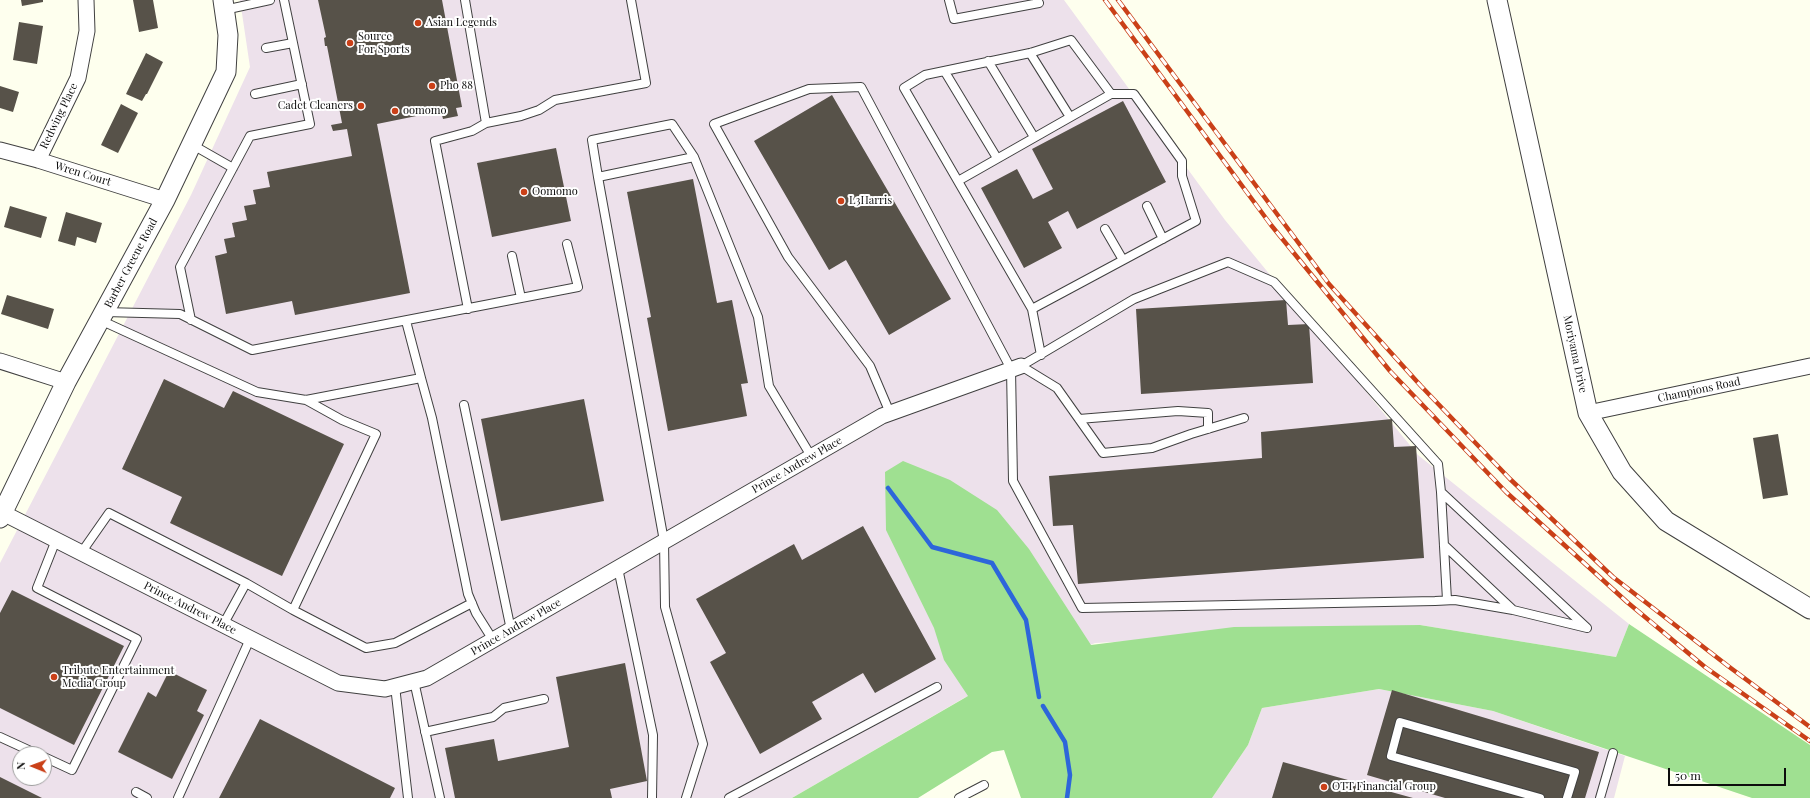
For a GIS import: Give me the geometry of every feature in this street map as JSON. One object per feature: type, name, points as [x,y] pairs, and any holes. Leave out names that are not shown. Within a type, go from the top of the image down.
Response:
[{"type":"street","name":"Redwing Place","points":[[38,160],[78,78],[87,31],[86,0]]},
{"type":"street","name":"Moriyama Drive","points":[[1498,0],[1588,413],[1622,472],[1666,521],[1810,609]]},
{"type":"street","name":"Barber Greene Road","points":[[1,515],[66,382],[165,200],[226,72],[228,35],[223,5]]},
{"type":"street","name":"Wren Court","points":[[0,150],[38,160],[165,200]]},
{"type":"street","points":[[0,361],[66,382]]},
{"type":"street","name":"Champions Road","points":[[1588,413],[1810,366]]},
{"type":"street","name":"Prince Andrew Place","points":[[1,515],[56,540],[338,683],[385,689],[427,678],[882,416],[1016,368]]},
{"type":"lane","points":[[223,5],[267,0]]},
{"type":"lane","points":[[191,320],[180,267],[250,136],[310,124],[284,0]]},
{"type":"lane","points":[[465,0],[486,123]]},
{"type":"lane","points":[[468,309],[435,141],[472,131],[486,123],[521,116],[539,110],[555,100],[646,82],[630,0]]},
{"type":"lane","points":[[949,0],[954,19],[1039,3],[1037,0]]},
{"type":"lane","points":[[1041,355],[1032,309],[904,88],[925,75],[1030,53],[1071,40],[1111,94]]},
{"type":"lane","points":[[266,48],[293,43]]},
{"type":"lane","points":[[1030,53],[1070,117]]},
{"type":"lane","points":[[988,61],[1034,137]]},
{"type":"lane","points":[[945,72],[997,158]]},
{"type":"lane","points":[[255,94],[302,84]]},
{"type":"lane","points":[[890,413],[870,366],[788,257],[714,124],[809,89],[861,87],[1016,368],[1013,481],[1082,608],[1455,600],[1513,610],[1587,628],[1442,492]]},
{"type":"lane","points":[[958,180],[1111,94],[1134,94],[1182,161],[1182,176],[1196,222],[1032,309]]},
{"type":"lane","points":[[686,798],[704,744],[665,607],[664,541],[592,140],[672,124],[694,157],[758,317],[769,386],[811,456]]},
{"type":"lane","points":[[191,144],[233,168]]},
{"type":"lane","points":[[598,177],[694,157]]},
{"type":"lane","points":[[1147,206],[1163,239]]},
{"type":"lane","points":[[1105,229],[1123,260]]},
{"type":"lane","points":[[102,316],[180,314],[252,350],[468,309],[578,286],[567,244]]},
{"type":"lane","points":[[512,256],[521,298]]},
{"type":"lane","points":[[1016,368],[1041,355],[1134,299],[1228,262],[1274,282],[1438,464],[1442,492],[1447,600]]},
{"type":"lane","points":[[102,316],[257,392],[306,400],[342,420],[376,434],[293,610]]},
{"type":"lane","points":[[406,321],[432,418],[468,594],[476,613],[493,640]]},
{"type":"lane","points":[[1016,368],[1057,388],[1103,453],[1152,448],[1244,418]]},
{"type":"lane","points":[[306,400],[421,378]]},
{"type":"lane","points":[[464,405],[511,630]]},
{"type":"lane","points":[[1079,419],[1178,411],[1208,413],[1208,429]]},
{"type":"lane","points":[[82,553],[109,513],[246,583],[293,610],[366,648],[395,643],[472,603]]},
{"type":"lane","points":[[52,761],[72,770],[137,639],[37,588],[56,540]]},
{"type":"lane","points":[[1444,545],[1513,610]]},
{"type":"lane","points":[[618,568],[653,735],[652,798]]},
{"type":"lane","points":[[223,625],[246,583]]},
{"type":"lane","points":[[178,798],[250,639]]},
{"type":"lane","points":[[414,681],[440,798]]},
{"type":"lane","points":[[395,686],[408,798]]},
{"type":"lane","points":[[729,798],[937,687]]},
{"type":"lane","points":[[425,732],[493,717],[504,708],[544,699]]},
{"type":"lane","points":[[1540,798],[1391,756],[1400,722],[1575,772],[1567,798]]},
{"type":"lane","points":[[0,737],[20,746]]},
{"type":"lane","points":[[1600,798],[1613,753]]},
{"type":"lane","points":[[959,798],[984,785]]},
{"type":"lane","points":[[136,792],[147,798]]},
{"type":"shaded area","points":[[240,0],[1064,0],[1225,220],[1418,455],[1629,624],[1616,657],[1420,625],[1095,643],[964,698],[792,798],[0,798],[0,563],[191,195],[250,67]]},
{"type":"shaded area","points":[[1379,689],[1493,711],[1625,756],[1614,798],[1212,798],[1248,745],[1262,708]]},
{"type":"green space","points":[[903,461],[950,480],[997,510],[1029,549],[1091,645],[1234,627],[1420,625],[1616,657],[1629,624],[1810,745],[1810,798],[1752,798],[1493,711],[1379,689],[1262,708],[1248,745],[1212,798],[1021,798],[1004,750],[992,752],[918,798],[792,798],[968,696],[944,660],[934,628],[886,530],[885,472]]},
{"type":"building","points":[[21,0],[43,0],[43,2],[22,6]]},
{"type":"building","points":[[133,0],[153,0],[158,28],[139,32]]},
{"type":"building","points":[[318,0],[442,0],[462,107],[456,108],[458,116],[443,119],[441,111],[377,124],[410,293],[295,315],[292,301],[226,314],[215,256],[227,253],[224,239],[235,237],[232,223],[247,220],[244,206],[256,204],[253,190],[270,187],[267,172],[352,156],[347,129],[333,131],[331,125],[342,123],[327,46],[325,46],[324,38],[326,37]]},
{"type":"building","points":[[19,22],[43,26],[37,64],[13,60]]},
{"type":"building","points":[[146,53],[163,62],[142,101],[126,94]]},
{"type":"building","points":[[0,86],[19,92],[13,112],[0,108]]},
{"type":"building","name":"L3Harris","points":[[832,95],[951,299],[889,335],[846,260],[829,270],[754,141]]},
{"type":"building","points":[[1123,101],[1166,182],[1077,229],[1068,211],[1048,222],[1062,248],[1024,268],[981,188],[1017,169],[1033,199],[1053,189],[1032,149]]},
{"type":"building","points":[[121,104],[138,113],[118,153],[101,145]]},
{"type":"building","name":"Oomomo","points":[[556,148],[571,221],[492,237],[477,163]]},
{"type":"building","points":[[693,179],[717,303],[732,300],[748,383],[741,384],[747,416],[668,431],[647,318],[651,317],[627,192]]},
{"type":"building","points":[[10,206],[47,217],[41,238],[4,227]]},
{"type":"building","points":[[66,212],[102,223],[96,243],[77,237],[75,246],[58,241]]},
{"type":"building","points":[[7,295],[54,309],[48,329],[1,314]]},
{"type":"building","points":[[1286,300],[1288,325],[1309,324],[1313,383],[1141,394],[1136,309]]},
{"type":"building","points":[[164,379],[224,408],[233,391],[344,444],[282,576],[170,523],[182,497],[122,469]]},
{"type":"building","points":[[584,399],[604,501],[501,521],[481,419]]},
{"type":"building","points":[[1392,419],[1394,447],[1416,446],[1424,558],[1078,584],[1073,525],[1053,526],[1049,476],[1262,458],[1261,432]]},
{"type":"building","points":[[1778,434],[1788,495],[1763,499],[1753,438]]},
{"type":"building","points":[[863,526],[936,659],[875,693],[863,673],[812,702],[822,719],[760,754],[710,662],[726,653],[696,599],[794,544],[802,560]]},
{"type":"building","name":"Tribute Entertainment Media Group","points":[[12,590],[124,646],[74,745],[0,708],[0,613]]},
{"type":"building","points":[[625,663],[647,781],[610,789],[612,798],[455,798],[445,748],[494,739],[498,761],[569,747],[556,677]]},
{"type":"building","points":[[169,671],[207,690],[197,711],[204,715],[172,779],[118,752],[148,692],[156,697]]},
{"type":"building","points":[[1392,690],[1599,752],[1585,798],[1445,798],[1367,775]]},
{"type":"building","points":[[260,719],[395,788],[390,798],[219,798]]},
{"type":"building","name":"OTT Financial Group","points":[[1283,762],[1413,798],[1272,798]]},
{"type":"building","points":[[0,777],[12,783],[12,786],[18,786],[42,798],[0,798]]},
{"type":"waterway","points":[[888,488],[932,547],[992,563],[1026,620],[1039,697]]},
{"type":"waterway","points":[[1043,706],[1065,742],[1070,775],[1067,798]]},
{"type":"railway","points":[[1105,0],[1271,225],[1390,371],[1506,492],[1627,602],[1705,667],[1810,741]]},
{"type":"railway","points":[[1118,0],[1329,284],[1421,386],[1510,479],[1613,577],[1810,727]]},
{"type":"place","name":"Asian Legends","points":[[418,23]]},
{"type":"place","name":"Source For Sports","points":[[350,43]]},
{"type":"place","name":"Pho 88","points":[[432,86]]},
{"type":"place","name":"Cadet Cleaners","points":[[361,106]]},
{"type":"place","name":"oomomo","points":[[395,111]]},
{"type":"place","name":"Oomomo","points":[[524,192]]},
{"type":"place","name":"L3Harris","points":[[841,201]]},
{"type":"place","name":"Tribute Entertainment Media Group","points":[[54,677]]},
{"type":"place","name":"OTT Financial Group","points":[[1324,787]]}]
